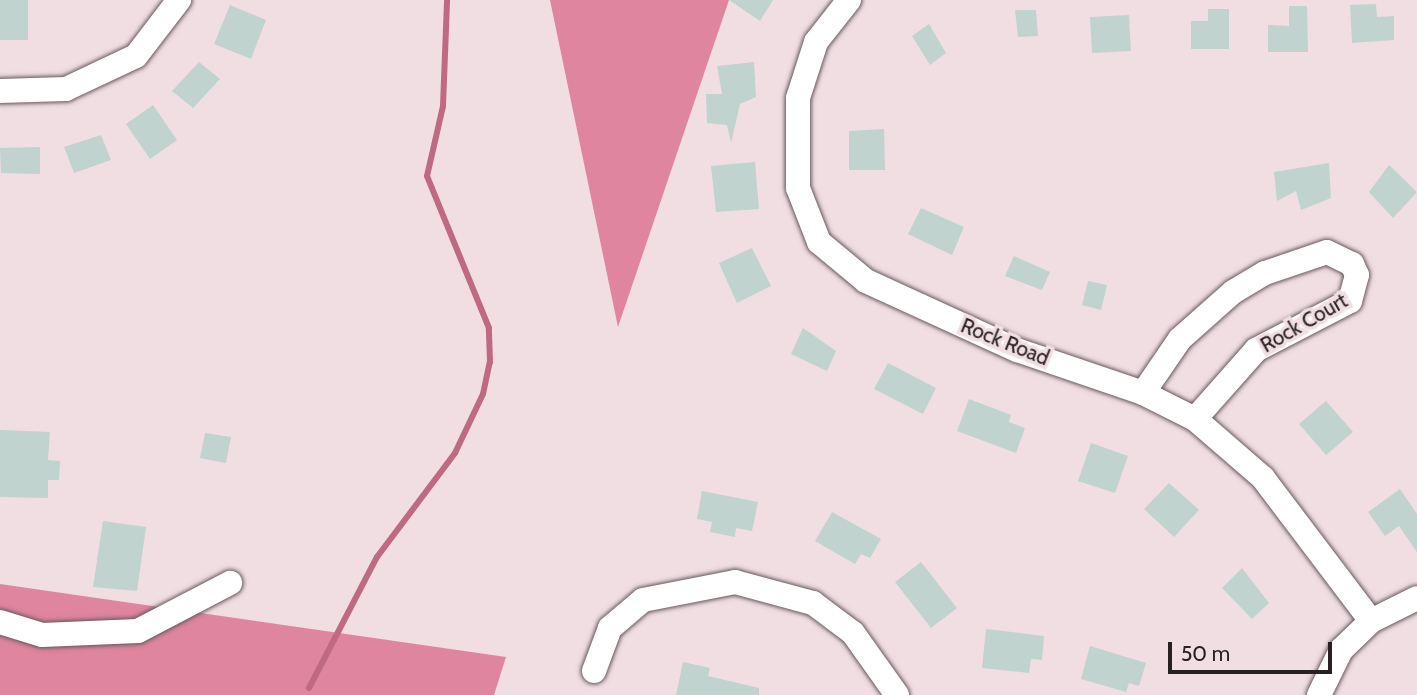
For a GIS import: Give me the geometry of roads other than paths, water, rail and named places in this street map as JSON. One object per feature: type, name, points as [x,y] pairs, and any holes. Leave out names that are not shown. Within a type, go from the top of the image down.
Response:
[{"type":"street","points":[[0,90],[66,89],[136,56],[179,0]]},
{"type":"street","name":"Rock Road","points":[[849,0],[816,42],[798,97],[798,188],[819,242],[842,265],[891,292],[1017,350],[1143,393],[1195,419],[1263,478],[1371,621]]},
{"type":"street","name":"Rock Court","points":[[1143,393],[1180,339],[1233,292],[1309,257],[1327,253],[1352,264],[1357,275],[1350,301],[1256,351],[1195,419]]},
{"type":"street","points":[[594,671],[610,628],[643,600],[735,582],[813,603],[853,633],[897,695]]},
{"type":"street","points":[[0,622],[42,635],[138,631],[230,583]]},
{"type":"street","points":[[1319,695],[1341,650],[1371,621],[1417,598]]},
{"type":"waterway","points":[[309,688],[377,557],[455,453],[483,394],[490,362],[489,328],[427,176],[443,106],[447,0]]}]
